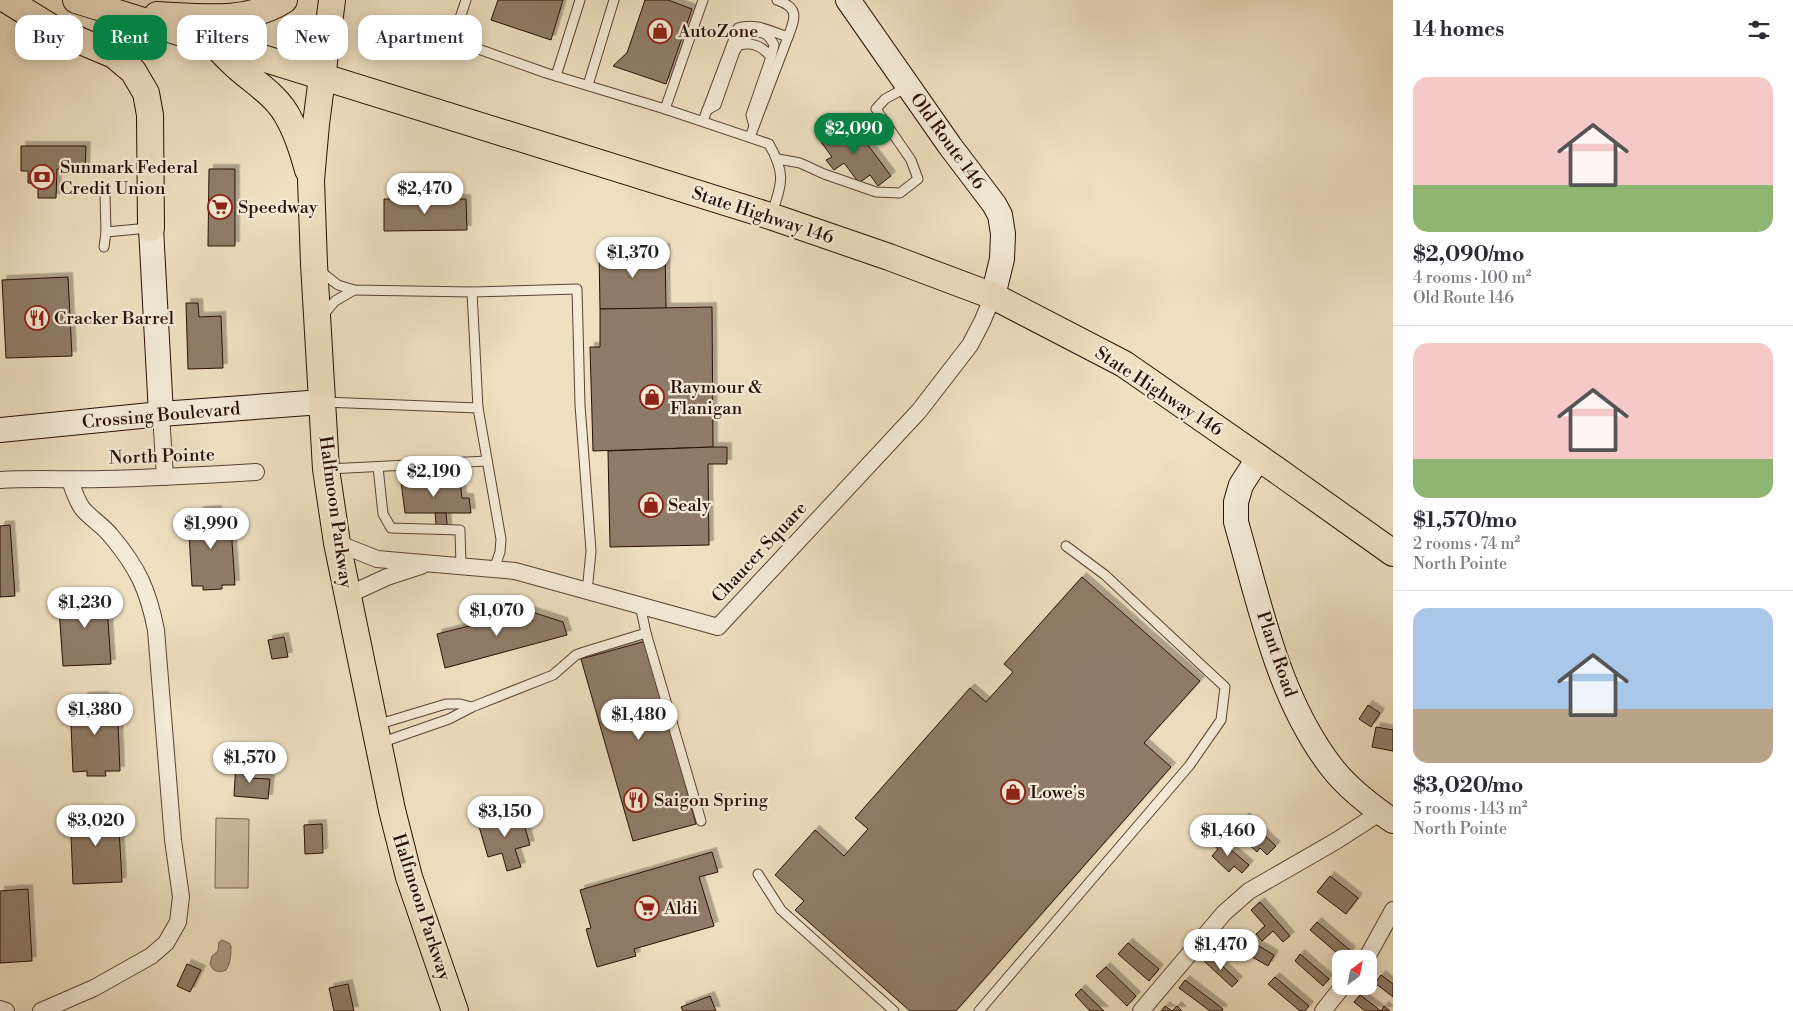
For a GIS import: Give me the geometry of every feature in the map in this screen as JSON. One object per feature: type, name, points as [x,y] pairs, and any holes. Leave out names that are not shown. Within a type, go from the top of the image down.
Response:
[{"type":"main road","points":[[7,0],[57,30],[114,55],[133,71],[146,94],[150,115],[151,228]]},
{"type":"main road","name":"State Highway 146","points":[[76,0],[177,31]]},
{"type":"main road","points":[[119,12],[210,18],[248,15],[264,11],[284,0]]},
{"type":"main road","name":"Halfmoon Parkway","points":[[332,0],[315,132],[311,180],[326,469],[337,543],[392,810],[409,877],[455,1011]]},
{"type":"main road","name":"State Highway 146","points":[[267,59],[770,216],[889,257],[993,296],[1124,364],[1259,457],[1393,553]]},
{"type":"main road","points":[[230,60],[266,91],[280,105],[289,118],[300,142],[311,180]]},
{"type":"street","name":"Old Route 146","points":[[848,0],[1000,215],[1003,234],[1002,260],[993,296]]},
{"type":"street","points":[[151,228],[165,478]]},
{"type":"street","name":"Chaucer Square","points":[[337,543],[377,558],[515,571],[718,627],[918,411],[970,345],[993,296]]},
{"type":"street","name":"Crossing Boulevard","points":[[0,430],[161,414],[322,402]]},
{"type":"street","name":"Plant Road","points":[[1259,457],[1241,485],[1236,502],[1236,522],[1274,652],[1296,708],[1313,742],[1334,770],[1353,790],[1387,816]]},
{"type":"street","name":"North Pointe","points":[[0,480],[34,478],[70,480],[165,478],[256,472]]},
{"type":"street","points":[[41,1011],[94,988],[151,956],[166,943],[178,922],[181,897],[173,840],[156,630],[151,603],[142,581],[129,559],[112,536],[82,508],[74,494],[70,480]]},
{"type":"street","name":"Chaucer Square","points":[[348,594],[387,577],[428,564]]},
{"type":"street","points":[[1141,1011],[1224,913],[1249,891],[1336,841],[1387,816]]},
{"type":"street","points":[[1371,950],[1393,910]]},
{"type":"street","points":[[1322,1011],[1335,995]]},
{"type":"street","points":[[0,1009],[6,1011]]},
{"type":"lane","points":[[466,0],[456,30],[467,45],[556,76],[666,109],[769,144],[778,160],[781,184],[770,216]]},
{"type":"lane","points":[[556,76],[580,0]]},
{"type":"lane","points":[[588,85],[614,0]]},
{"type":"lane","points":[[666,109],[703,0]]},
{"type":"lane","points":[[750,137],[794,22],[795,15],[788,4],[777,0]]},
{"type":"lane","points":[[703,121],[738,28],[746,25],[755,26],[788,37]]},
{"type":"lane","points":[[707,110],[716,105],[735,51],[751,33],[765,34],[771,38],[774,45],[751,115],[754,127]]},
{"type":"lane","points":[[740,45],[756,45],[766,50],[771,56]]},
{"type":"lane","points":[[778,160],[800,163],[824,174],[876,192],[900,194],[918,179],[911,160],[876,109],[885,98],[909,86]]},
{"type":"lane","points":[[104,247],[106,232],[105,195]]},
{"type":"lane","points":[[106,232],[151,228]]},
{"type":"lane","points":[[314,264],[328,279],[338,285],[354,290],[472,292],[577,289],[580,405],[591,551],[587,592]]},
{"type":"lane","points":[[317,323],[335,301],[354,290]]},
{"type":"lane","points":[[472,292],[478,408],[501,539],[500,552],[494,569]]},
{"type":"lane","points":[[322,402],[478,408]]},
{"type":"lane","points":[[326,469],[487,461]]},
{"type":"lane","points":[[378,467],[383,514],[391,528],[460,530],[461,566]]},
{"type":"lane","points":[[979,1011],[1189,766],[1221,720],[1225,687],[1105,575],[1066,546]]},
{"type":"lane","points":[[640,605],[646,633],[701,821]]},
{"type":"lane","points":[[376,734],[449,719],[472,707],[553,675],[576,655],[646,633]]},
{"type":"lane","points":[[376,734],[446,704],[460,704],[472,707]]},
{"type":"lane","points":[[758,874],[781,910],[894,1011]]},
{"type":"shaded area","points":[[216,818],[249,819],[248,888],[215,888]]},
{"type":"shaded area","points":[[222,940],[231,946],[231,955],[226,970],[219,972],[213,969],[210,964],[212,956],[218,951],[219,942]]},
{"type":"building","points":[[498,0],[563,0],[551,40],[491,20]]},
{"type":"building","name":"AutoZone","points":[[645,0],[668,0],[692,9],[666,84],[613,66],[627,53]]},
{"type":"building","points":[[850,121],[891,176],[878,186],[870,175],[859,183],[844,163],[834,170],[826,160],[832,157],[821,142]]},
{"type":"building","name":"Sunmark Federal Credit Union","points":[[21,146],[86,146],[85,169],[57,169],[56,198],[38,198],[38,184],[28,183],[28,171],[21,171]]},
{"type":"building","points":[[209,169],[235,169],[235,246],[208,246]]},
{"type":"building","points":[[384,199],[466,199],[467,230],[384,231]]},
{"type":"building","points":[[665,248],[666,309],[600,309],[599,250]]},
{"type":"building","name":"Cracker Barrel","points":[[68,277],[72,356],[6,358],[2,280]]},
{"type":"building","points":[[186,303],[198,303],[199,317],[221,316],[223,368],[188,369]]},
{"type":"building","name":"Raymour & Flanigan","points":[[712,307],[713,447],[593,451],[590,347],[600,347],[600,309]]},
{"type":"building","points":[[727,447],[727,464],[708,464],[709,545],[610,547],[608,451]]},
{"type":"building","points":[[460,481],[462,498],[469,498],[471,513],[405,513],[401,482]]},
{"type":"building","points":[[217,510],[217,514],[230,513],[235,585],[222,585],[222,589],[203,590],[203,586],[192,586],[188,516],[199,515],[199,511]]},
{"type":"building","points":[[435,513],[446,513],[448,534],[437,534]]},
{"type":"building","points":[[10,525],[15,596],[0,597],[0,526]]},
{"type":"building","name":"Lowe's","points":[[1082,577],[1200,681],[1144,743],[1171,767],[956,1011],[910,1011],[795,910],[804,901],[775,875],[815,830],[844,856],[868,829],[855,818],[970,688],[986,702],[1013,672],[1004,664]]},
{"type":"building","points":[[106,592],[111,664],[63,666],[58,595]]},
{"type":"building","points":[[529,611],[563,622],[567,635],[445,668],[437,634]]},
{"type":"building","points":[[284,637],[288,657],[272,659],[268,640]]},
{"type":"building","points":[[646,641],[696,824],[633,841],[581,659]]},
{"type":"building","points":[[104,696],[104,698],[117,698],[120,771],[105,771],[106,776],[87,776],[87,771],[73,772],[70,703],[83,703],[83,697]]},
{"type":"building","points":[[1368,705],[1380,713],[1371,727],[1359,719]]},
{"type":"building","points":[[1376,727],[1393,730],[1393,751],[1372,747]]},
{"type":"building","points":[[236,762],[249,763],[247,778],[270,779],[268,799],[234,796]]},
{"type":"building","points":[[118,810],[122,882],[73,884],[70,812]]},
{"type":"building","points":[[520,811],[530,845],[515,849],[521,867],[507,871],[502,853],[488,857],[478,823]]},
{"type":"building","points":[[1245,817],[1276,846],[1267,855],[1260,848],[1257,852],[1240,836],[1245,830],[1238,824]]},
{"type":"building","points":[[322,824],[323,853],[305,854],[304,825]]},
{"type":"building","points":[[1217,838],[1249,865],[1242,873],[1234,866],[1229,872],[1212,856],[1218,849],[1212,844]]},
{"type":"building","name":"Aldi","points":[[712,852],[718,872],[699,877],[714,926],[634,949],[636,956],[597,967],[586,929],[591,928],[580,890]]},
{"type":"building","points":[[1330,876],[1358,898],[1346,914],[1317,892]]},
{"type":"building","points":[[28,889],[32,961],[0,963],[0,891]]},
{"type":"building","points":[[1260,902],[1290,936],[1283,942],[1273,931],[1262,941],[1256,934],[1265,926],[1251,910]]},
{"type":"building","points":[[1317,922],[1350,950],[1333,950],[1310,930]]},
{"type":"building","points":[[1247,939],[1274,955],[1268,966],[1240,950]]},
{"type":"building","points":[[1128,943],[1159,969],[1149,981],[1118,954]]},
{"type":"building","points":[[1210,954],[1238,981],[1232,987],[1204,961]]},
{"type":"building","points":[[1300,954],[1329,979],[1323,986],[1295,961]]},
{"type":"building","points":[[187,964],[201,970],[190,992],[177,986]]},
{"type":"building","points":[[1106,967],[1136,996],[1127,1006],[1096,976]]},
{"type":"building","points":[[1381,975],[1393,984],[1393,997],[1378,985],[1378,979]]},
{"type":"building","points":[[1275,977],[1309,1006],[1305,1011],[1300,1011],[1268,984]]},
{"type":"building","points":[[1185,980],[1223,1009],[1222,1011],[1210,1011],[1179,988]]},
{"type":"building","points":[[348,984],[354,1011],[334,1011],[329,988]]},
{"type":"building","points":[[1081,989],[1104,1011],[1090,1011],[1075,995]]},
{"type":"building","points":[[1360,995],[1381,1011],[1365,1011],[1354,1002]]},
{"type":"building","points":[[710,996],[716,1011],[683,1011],[681,1007]]},
{"type":"building","points":[[1165,1006],[1172,1011],[1161,1011]]},
{"type":"building","points":[[1177,1006],[1182,1011],[1172,1011]]},
{"type":"building","points":[[1384,1006],[1390,1011],[1381,1011]]},
{"type":"place","name":"AutoZone","points":[[660,31]]},
{"type":"place","name":"Sunmark Federal Credit Union","points":[[42,177]]},
{"type":"place","name":"Speedway","points":[[220,207]]},
{"type":"place","name":"Cracker Barrel","points":[[37,318]]},
{"type":"place","name":"Raymour & Flanigan","points":[[652,397]]},
{"type":"place","name":"Sealy","points":[[651,505]]},
{"type":"place","name":"Lowe's","points":[[1013,792]]},
{"type":"place","name":"Saigon Spring","points":[[636,800]]},
{"type":"place","name":"Aldi","points":[[647,908]]}]
